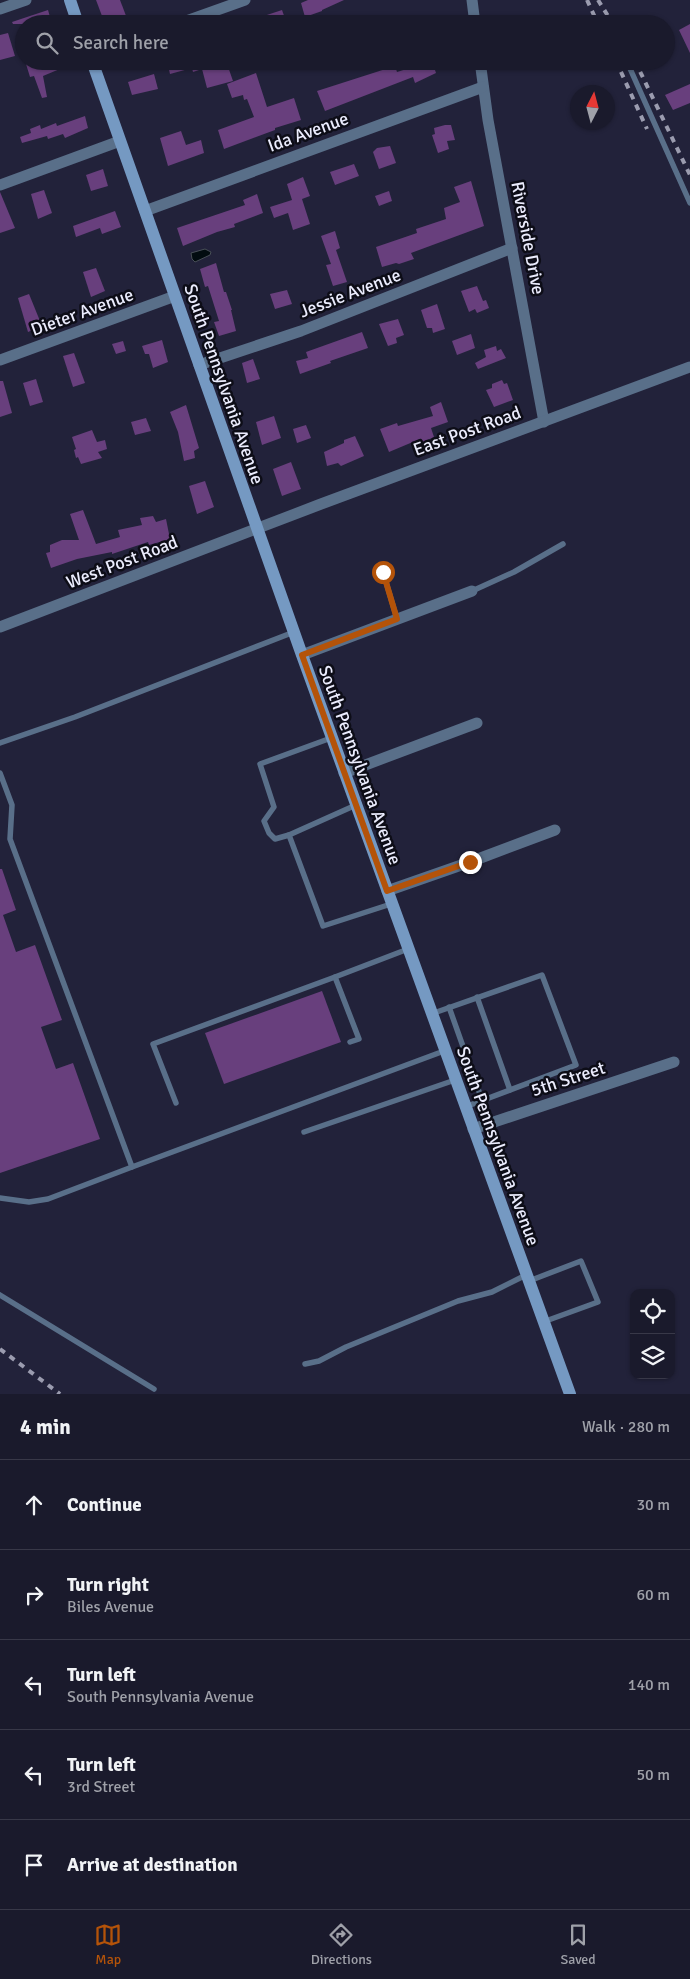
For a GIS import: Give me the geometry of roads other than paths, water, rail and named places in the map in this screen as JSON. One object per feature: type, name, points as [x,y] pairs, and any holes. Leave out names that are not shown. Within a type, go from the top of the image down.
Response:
[{"type":"main road","points":[[70,0],[75,15]]},
{"type":"main road","name":"South Pennsylvania Avenue","points":[[95,70],[256,528],[464,1107],[570,1394]]},
{"type":"street","points":[[0,9],[26,0]]},
{"type":"street","points":[[203,15],[245,0]]},
{"type":"street","points":[[472,0],[474,15]]},
{"type":"street","name":"Riverside Drive","points":[[481,70],[544,422]]},
{"type":"street","name":"Ida Avenue","points":[[145,211],[483,87]]},
{"type":"street","points":[[0,185],[120,141]]},
{"type":"street","name":"Jessie Avenue","points":[[199,365],[301,331],[512,248]]},
{"type":"street","name":"Dieter Avenue","points":[[0,360],[175,296]]},
{"type":"street","name":"East Post Road","points":[[256,528],[690,367]]},
{"type":"street","name":"West Post Road","points":[[0,627],[256,528]]},
{"type":"street","points":[[302,655],[472,591]]},
{"type":"street","points":[[344,772],[477,723]]},
{"type":"street","points":[[387,891],[555,830]]},
{"type":"street","name":"5th Street","points":[[473,1129],[674,1062]]},
{"type":"lane","points":[[631,70],[690,203]]},
{"type":"lane","points":[[472,591],[514,572],[563,544]]},
{"type":"lane","points":[[383,572],[397,619]]},
{"type":"lane","points":[[0,743],[74,717],[294,632]]},
{"type":"lane","points":[[332,738],[260,764],[274,807],[264,820],[269,833],[275,839],[289,835],[356,806]]},
{"type":"lane","points":[[0,773],[12,805],[10,840],[132,1167]]},
{"type":"lane","points":[[289,835],[323,926],[391,904]]},
{"type":"lane","points":[[176,1103],[153,1044],[408,950]]},
{"type":"lane","points":[[431,1014],[542,975],[576,1065],[464,1107]]},
{"type":"lane","points":[[335,977],[358,1039],[350,1042]]},
{"type":"lane","points":[[477,998],[510,1090]]},
{"type":"lane","points":[[449,1007],[482,1100]]},
{"type":"lane","points":[[0,1198],[29,1202],[48,1199],[444,1051]]},
{"type":"lane","points":[[304,1132],[455,1080]]},
{"type":"lane","points":[[305,1364],[319,1361],[346,1347],[458,1301],[492,1292],[527,1278],[581,1261],[598,1302],[543,1322]]},
{"type":"lane","points":[[0,1295],[154,1390]]},
{"type":"railway","points":[[587,0],[594,15]]},
{"type":"railway","points":[[598,0],[607,15]]},
{"type":"railway","points":[[620,70],[647,129]]},
{"type":"railway","points":[[639,70],[690,175]]},
{"type":"railway","points":[[0,1349],[60,1394]]}]
